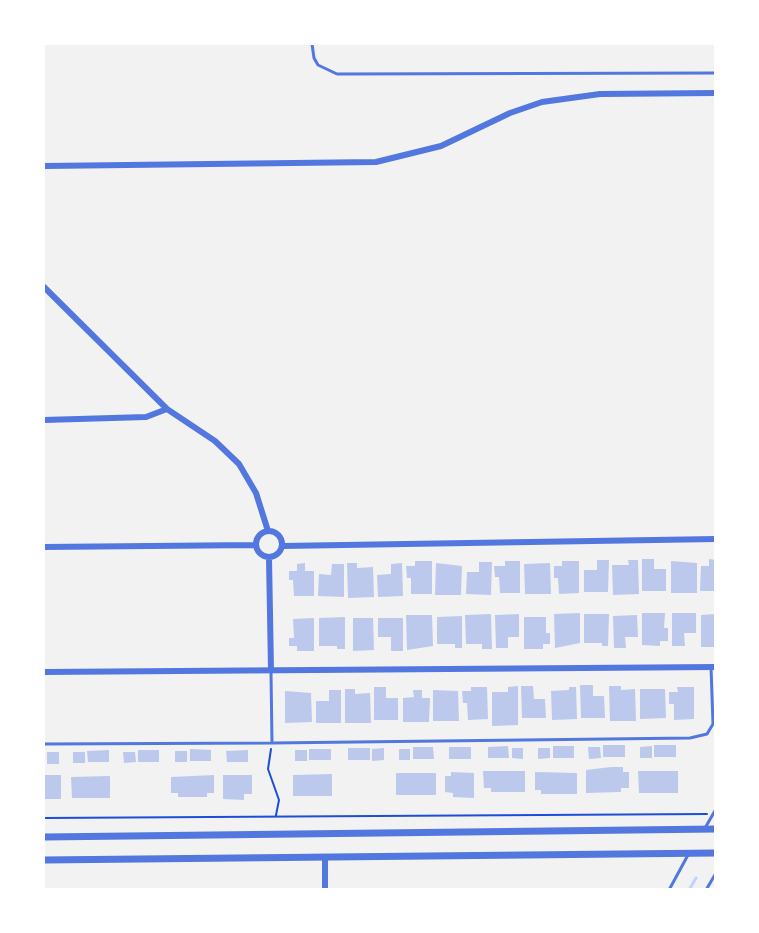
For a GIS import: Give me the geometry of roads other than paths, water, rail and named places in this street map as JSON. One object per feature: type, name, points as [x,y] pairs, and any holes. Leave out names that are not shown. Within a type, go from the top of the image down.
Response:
[{"type":"street","points":[[44,166],[376,162],[409,156],[441,146],[510,113],[561,98],[600,94],[716,93]]},
{"type":"street","points":[[44,287],[167,409],[215,441],[239,464],[256,493],[268,531],[279,536],[282,546],[279,553],[269,558],[261,555],[255,545],[258,536],[268,531]]},
{"type":"street","points":[[44,420],[146,417],[167,409]]},
{"type":"street","points":[[282,546],[716,539]]},
{"type":"street","points":[[44,547],[255,545]]},
{"type":"street","points":[[269,558],[271,670]]},
{"type":"street","points":[[44,672],[713,667]]},
{"type":"street","points":[[44,837],[716,829]]},
{"type":"street","points":[[44,860],[716,853]]},
{"type":"street","points":[[324,890],[325,858]]},
{"type":"lane","points":[[312,44],[314,58],[318,65],[337,74],[716,73]]},
{"type":"lane","points":[[44,744],[690,738],[707,734],[713,724],[713,667]]},
{"type":"lane","points":[[271,670],[272,743]]},
{"type":"lane","points":[[704,829],[716,808]]},
{"type":"lane","points":[[669,890],[689,854]]},
{"type":"lane","points":[[706,890],[716,873]]},
{"type":"waterway","points":[[689,890],[696,878]]}]
